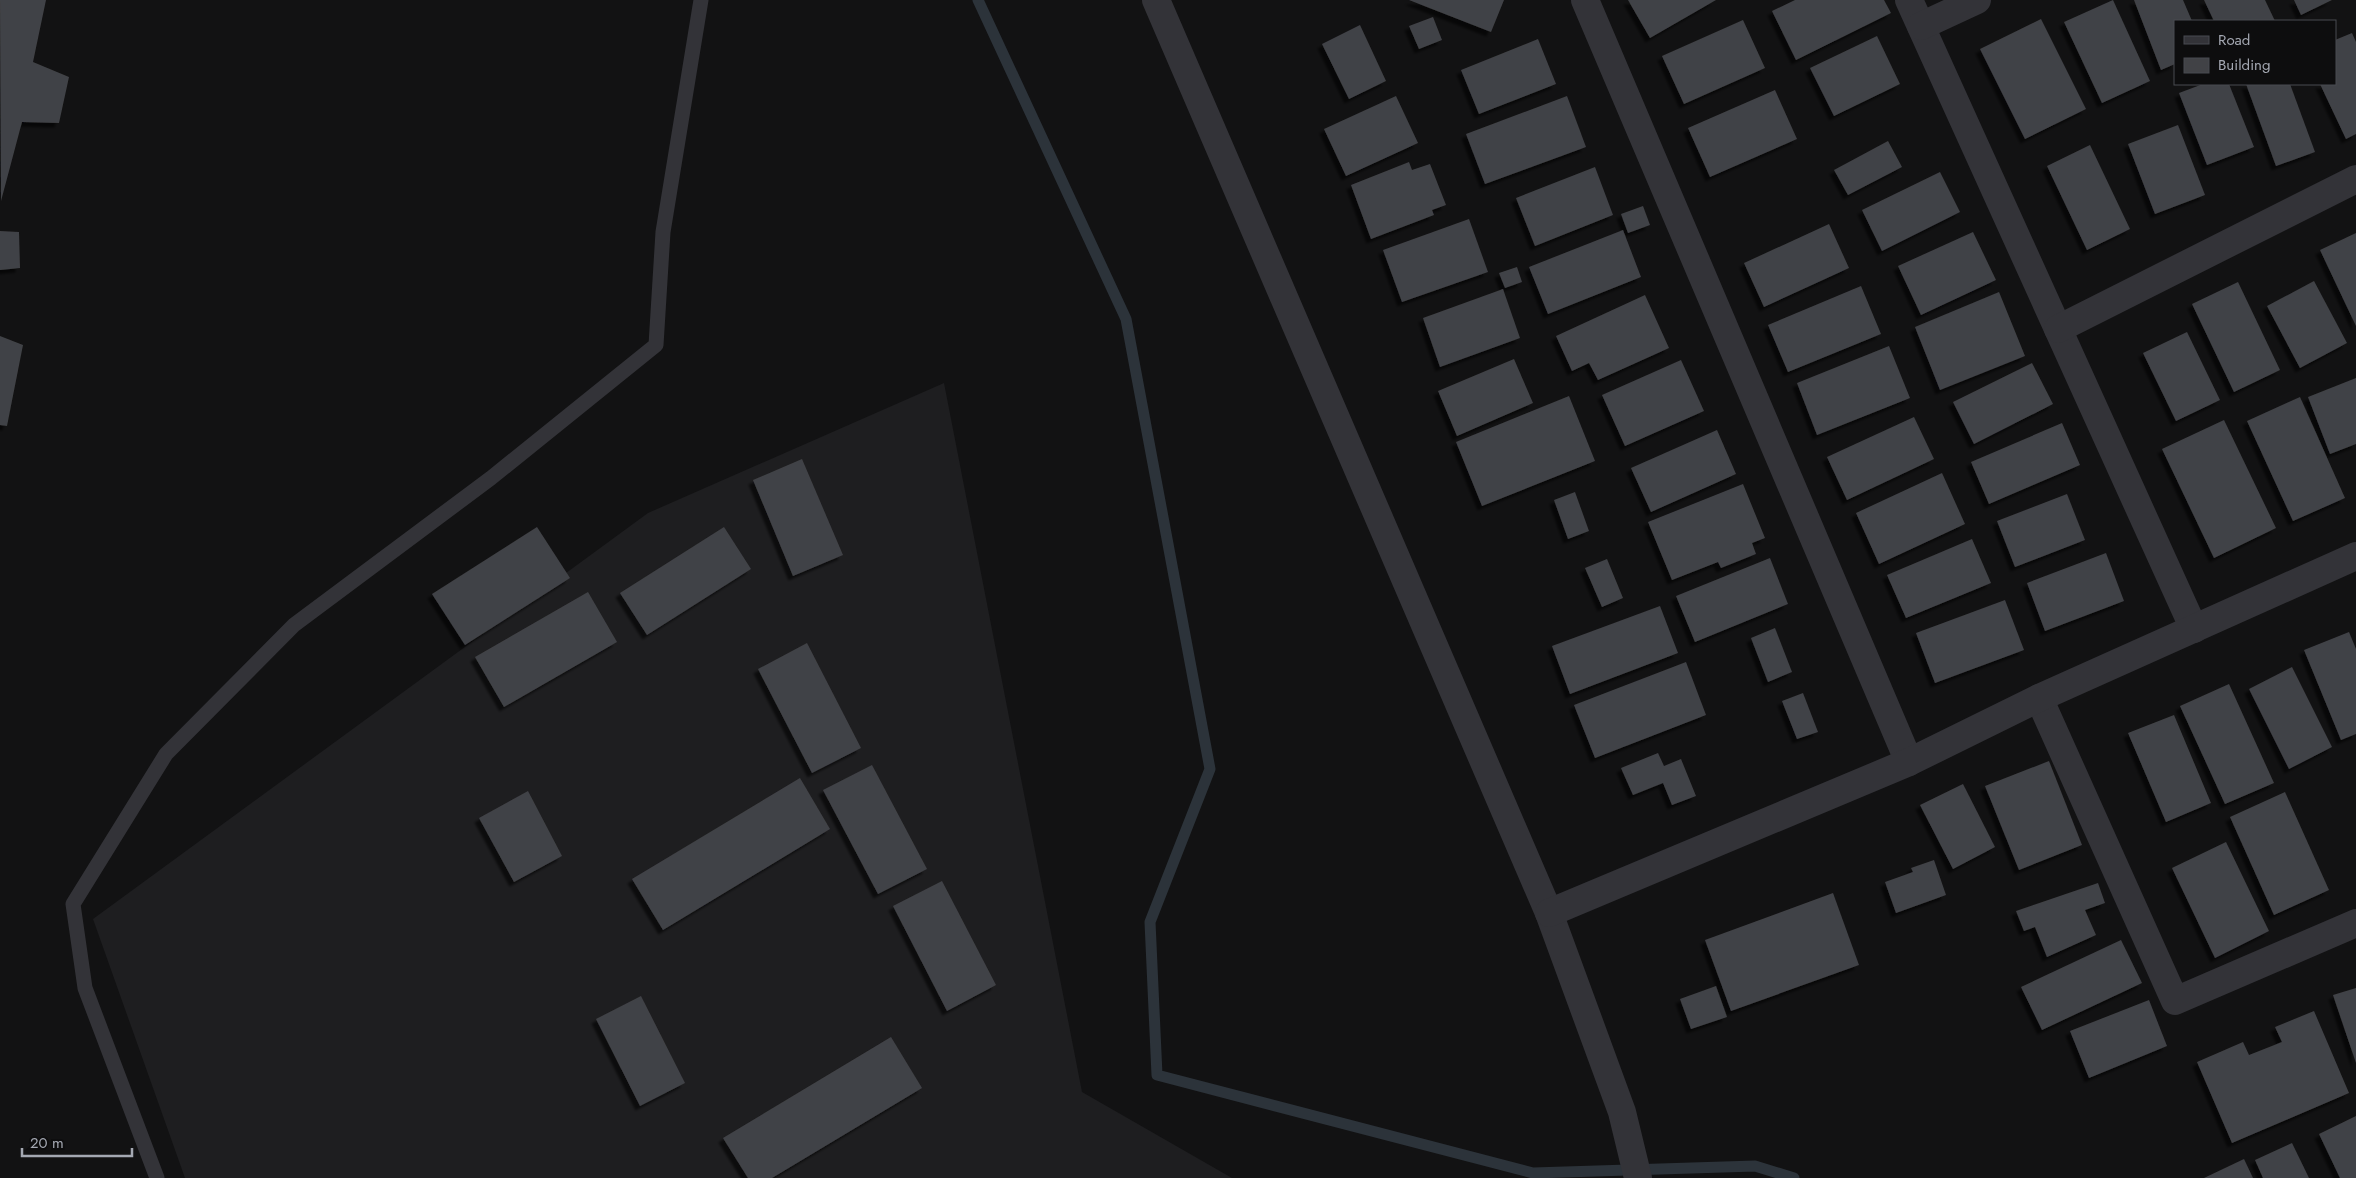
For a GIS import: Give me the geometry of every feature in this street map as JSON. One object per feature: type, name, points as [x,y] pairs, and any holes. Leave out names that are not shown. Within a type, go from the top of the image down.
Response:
[{"type":"street","points":[[1156,0],[1549,913],[1622,1112],[1638,1178]]},
{"type":"street","points":[[1585,0],[1909,762]]},
{"type":"street","points":[[1909,0],[2194,629]]},
{"type":"street","points":[[1921,26],[1977,0]]},
{"type":"street","points":[[2058,329],[2356,179]]},
{"type":"street","points":[[1549,913],[1909,762],[2039,698],[2356,556]]},
{"type":"street","points":[[2039,698],[2174,1001],[2356,923]]},
{"type":"lane","points":[[157,1178],[86,988],[73,904],[166,754],[294,625],[491,478],[656,345],[663,232],[701,0]]},
{"type":"shaded area","points":[[944,383],[1082,1092],[1232,1178],[185,1178],[93,919],[648,513]]},
{"type":"building","points":[[0,0],[46,0],[33,62],[69,77],[59,123],[22,122],[1,201]]},
{"type":"building","points":[[1409,0],[1504,0],[1491,32]]},
{"type":"building","points":[[1628,0],[1716,0],[1650,38]]},
{"type":"building","points":[[1795,0],[1884,0],[1891,13],[1796,60],[1772,11]]},
{"type":"building","points":[[2113,0],[2150,81],[2102,103],[2064,22]]},
{"type":"building","points":[[2134,0],[2183,0],[2192,20],[2174,20],[2174,64],[2161,70]]},
{"type":"building","points":[[2204,0],[2265,0],[2275,20],[2214,20]]},
{"type":"building","points":[[2294,0],[2332,0],[2301,15]]},
{"type":"building","points":[[1433,17],[1442,40],[1419,49],[1409,26]]},
{"type":"building","points":[[2041,19],[2086,109],[2025,139],[1980,49]]},
{"type":"building","points":[[1743,20],[1765,68],[1684,104],[1662,56]]},
{"type":"building","points":[[1360,25],[1386,81],[1349,99],[1322,44]]},
{"type":"building","points":[[2352,33],[2356,42],[2356,134],[2346,139],[2320,85],[2336,85],[2336,40]]},
{"type":"building","points":[[1877,36],[1900,84],[1834,116],[1810,68]]},
{"type":"building","points":[[1538,39],[1556,84],[1479,114],[1461,70]]},
{"type":"building","points":[[2200,85],[2229,85],[2254,147],[2207,165],[2179,93]]},
{"type":"building","points":[[2246,85],[2290,85],[2315,152],[2276,166]]},
{"type":"building","points":[[1775,90],[1797,139],[1710,177],[1688,128]]},
{"type":"building","points":[[1396,96],[1418,143],[1346,176],[1324,129]]},
{"type":"building","points":[[1567,96],[1586,147],[1485,184],[1466,134]]},
{"type":"building","points":[[2178,125],[2205,195],[2155,214],[2128,144]]},
{"type":"building","points":[[1888,141],[1902,167],[1848,195],[1834,170]]},
{"type":"building","points":[[2090,145],[2130,229],[2087,250],[2047,166]]},
{"type":"building","points":[[1409,162],[1412,170],[1430,164],[1446,205],[1432,210],[1434,215],[1371,239],[1351,185]]},
{"type":"building","points":[[1595,167],[1613,215],[1535,246],[1516,198]]},
{"type":"building","points":[[1940,172],[1960,212],[1882,251],[1862,210]]},
{"type":"building","points":[[1643,206],[1650,225],[1628,233],[1621,214]]},
{"type":"building","points":[[1469,219],[1488,272],[1402,302],[1383,250]]},
{"type":"building","points":[[1829,224],[1849,268],[1764,307],[1744,263]]},
{"type":"building","points":[[1623,230],[1641,277],[1548,314],[1529,267]]},
{"type":"building","points":[[0,231],[19,232],[20,268],[0,270]]},
{"type":"building","points":[[1973,232],[1996,280],[1921,315],[1898,266]]},
{"type":"building","points":[[2356,233],[2356,326],[2320,250]]},
{"type":"building","points":[[1517,267],[1522,282],[1505,288],[1499,273]]},
{"type":"building","points":[[2314,281],[2347,343],[2300,368],[2267,306]]},
{"type":"building","points":[[2238,282],[2280,370],[2234,392],[2192,304]]},
{"type":"building","points":[[1861,286],[1881,334],[1788,372],[1768,325]]},
{"type":"building","points":[[1503,289],[1520,338],[1440,367],[1423,318]]},
{"type":"building","points":[[1999,292],[2025,356],[1940,390],[1915,327]]},
{"type":"building","points":[[1645,295],[1669,348],[1598,380],[1589,363],[1572,371],[1556,336]]},
{"type":"building","points":[[2187,332],[2220,400],[2176,421],[2143,353]]},
{"type":"building","points":[[0,336],[23,345],[7,426],[0,425]]},
{"type":"building","points":[[1889,346],[1910,398],[1817,435],[1797,383]]},
{"type":"building","points":[[1514,359],[1533,403],[1457,436],[1438,391]]},
{"type":"building","points":[[1681,360],[1704,411],[1625,446],[1602,395]]},
{"type":"building","points":[[2032,363],[2053,404],[1974,444],[1953,402]]},
{"type":"building","points":[[2356,378],[2356,444],[2330,454],[2308,397]]},
{"type":"building","points":[[1569,396],[1595,461],[1482,506],[1456,442]]},
{"type":"building","points":[[2300,397],[2345,498],[2293,521],[2247,421]]},
{"type":"building","points":[[1914,417],[1934,459],[1847,500],[1827,457]]},
{"type":"building","points":[[2224,420],[2276,528],[2214,558],[2162,449]]},
{"type":"building","points":[[2062,423],[2080,465],[1989,504],[1971,462]]},
{"type":"building","points":[[1717,430],[1736,474],[1651,512],[1631,468]]},
{"type":"building","points":[[802,459],[843,555],[793,576],[753,480]]},
{"type":"building","points":[[1942,473],[1965,524],[1879,564],[1856,513]]},
{"type":"building","points":[[1743,484],[1765,538],[1752,543],[1756,554],[1721,568],[1718,562],[1672,580],[1648,522]]},
{"type":"building","points":[[1575,492],[1589,531],[1568,539],[1554,500]]},
{"type":"building","points":[[2067,494],[2085,540],[2015,567],[1997,521]]},
{"type":"building","points":[[537,527],[570,578],[465,645],[432,594]]},
{"type":"building","points":[[724,527],[751,569],[647,635],[620,593]]},
{"type":"building","points":[[1972,539],[1991,583],[1906,618],[1887,575]]},
{"type":"building","points":[[2106,553],[2124,601],[2045,631],[2027,583]]},
{"type":"building","points":[[1770,558],[1788,604],[1695,642],[1676,596]]},
{"type":"building","points":[[1607,559],[1623,598],[1602,607],[1585,568]]},
{"type":"building","points":[[588,592],[617,642],[504,707],[475,657]]},
{"type":"building","points":[[2005,600],[2024,650],[1935,683],[1916,633]]},
{"type":"building","points":[[1660,606],[1678,653],[1570,694],[1552,646]]},
{"type":"building","points":[[1775,628],[1792,672],[1768,682],[1751,638]]},
{"type":"building","points":[[2349,632],[2356,649],[2356,734],[2341,740],[2304,650]]},
{"type":"building","points":[[807,643],[861,748],[812,773],[758,669]]},
{"type":"building","points":[[1686,662],[1706,715],[1595,758],[1574,705]]},
{"type":"building","points":[[2292,667],[2332,747],[2289,769],[2249,689]]},
{"type":"building","points":[[2229,684],[2274,783],[2225,804],[2180,706]]},
{"type":"building","points":[[1803,693],[1818,732],[1797,739],[1782,701]]},
{"type":"building","points":[[2174,715],[2211,803],[2166,822],[2128,733]]},
{"type":"building","points":[[1658,753],[1664,766],[1681,759],[1696,796],[1672,805],[1663,783],[1633,795],[1621,768]]},
{"type":"building","points":[[2049,761],[2082,845],[2019,870],[1985,786]]},
{"type":"building","points":[[872,765],[927,869],[878,894],[823,790]]},
{"type":"building","points":[[800,778],[830,829],[663,930],[632,879]]},
{"type":"building","points":[[1963,784],[1995,847],[1953,869],[1920,805]]},
{"type":"building","points":[[528,791],[562,856],[514,882],[479,818]]},
{"type":"building","points":[[2285,792],[2329,890],[2274,915],[2230,817]]},
{"type":"building","points":[[2226,842],[2269,931],[2215,958],[2172,868]]},
{"type":"building","points":[[1934,860],[1946,895],[1896,913],[1885,882],[1913,872],[1911,868]]},
{"type":"building","points":[[942,881],[996,985],[947,1011],[893,906]]},
{"type":"building","points":[[2098,883],[2105,903],[2085,910],[2096,935],[2047,957],[2035,927],[2024,931],[2016,911]]},
{"type":"building","points":[[1833,893],[1859,965],[1731,1011],[1705,940]]},
{"type":"building","points":[[2121,940],[2142,983],[2042,1030],[2021,987]]},
{"type":"building","points":[[1716,986],[1727,1017],[1691,1029],[1680,999]]},
{"type":"building","points":[[2356,988],[2356,1063],[2333,995]]},
{"type":"building","points":[[641,996],[685,1083],[640,1106],[596,1019]]},
{"type":"building","points":[[2149,1000],[2167,1046],[2089,1078],[2070,1031]]},
{"type":"building","points":[[2314,1011],[2349,1093],[2232,1143],[2197,1062],[2243,1042],[2249,1055],[2282,1042],[2275,1027]]},
{"type":"building","points":[[891,1037],[922,1088],[772,1178],[748,1178],[723,1138]]},
{"type":"building","points":[[2356,1116],[2356,1178],[2340,1178],[2319,1134]]},
{"type":"building","points":[[2292,1143],[2309,1178],[2263,1178],[2255,1160]]},
{"type":"building","points":[[2244,1159],[2253,1178],[2204,1178]]},
{"type":"waterway","points":[[978,0],[1126,319],[1210,769],[1150,922],[1157,1075],[1533,1173],[1755,1166],[1794,1178]]}]
